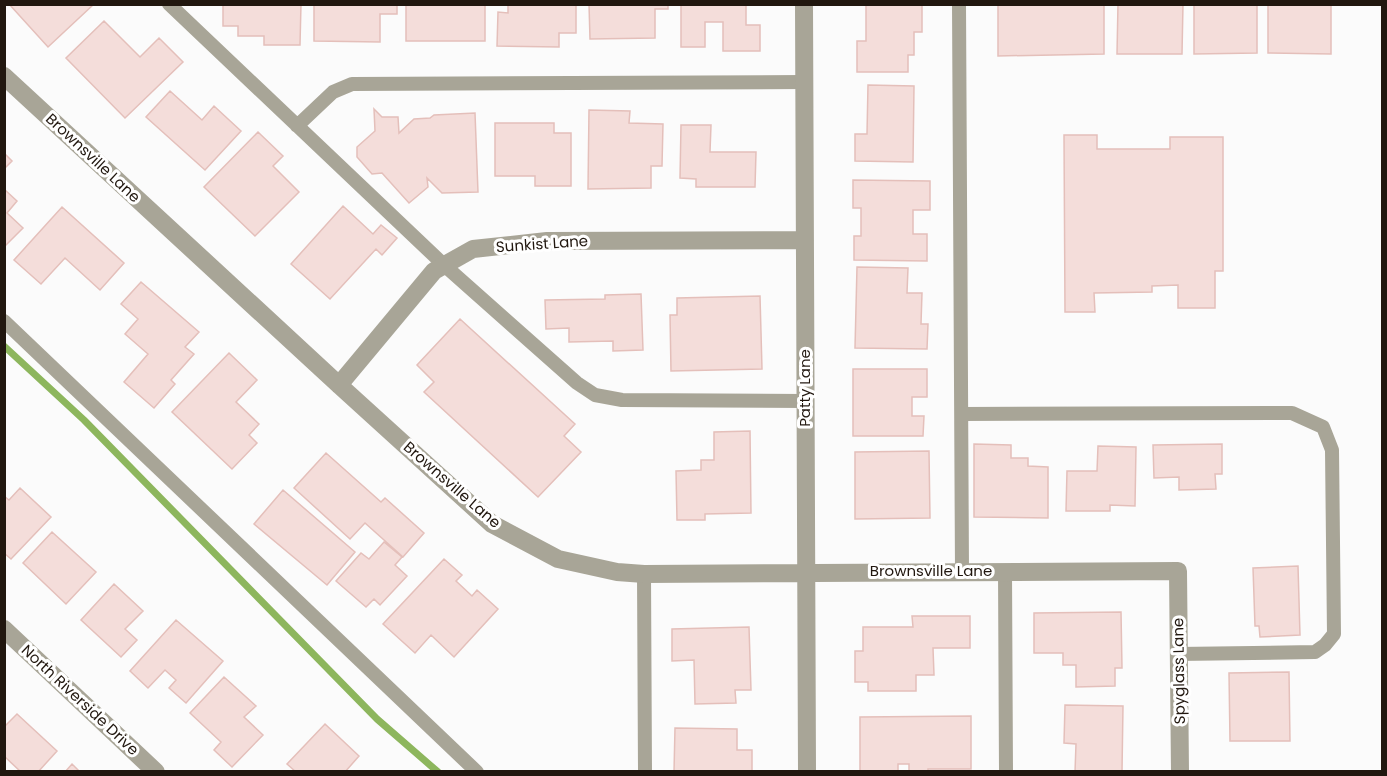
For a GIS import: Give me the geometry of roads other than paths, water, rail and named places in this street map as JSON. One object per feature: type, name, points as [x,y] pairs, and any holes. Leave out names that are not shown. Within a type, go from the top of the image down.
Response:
[{"type":"street","name":"Patty Lane","points":[[804,4],[807,771]]},
{"type":"street","name":"Brownsville Lane","points":[[6,80],[492,524],[558,559],[617,572],[644,574],[1178,571]]},
{"type":"street","name":"Sunkist Lane","points":[[339,385],[434,271],[473,249],[547,241],[805,240]]},
{"type":"street","name":"Spyglass Lane","points":[[1178,571],[1180,771]]},
{"type":"street","name":"North Riverside Drive","points":[[4,629],[156,771]]},
{"type":"lane","points":[[169,4],[444,265],[578,383],[596,395],[622,400],[805,401]]},
{"type":"lane","points":[[959,4],[962,571]]},
{"type":"lane","points":[[297,126],[333,92],[352,84],[805,82]]},
{"type":"lane","points":[[4,321],[477,771]]},
{"type":"lane","points":[[962,414],[1292,413],[1323,427],[1332,450],[1334,634],[1316,652],[1178,654]]},
{"type":"lane","points":[[1005,571],[1006,771]]},
{"type":"lane","points":[[644,574],[645,771]]},
{"type":"waterway","points":[[4,346],[84,420],[377,719],[438,772]]}]
